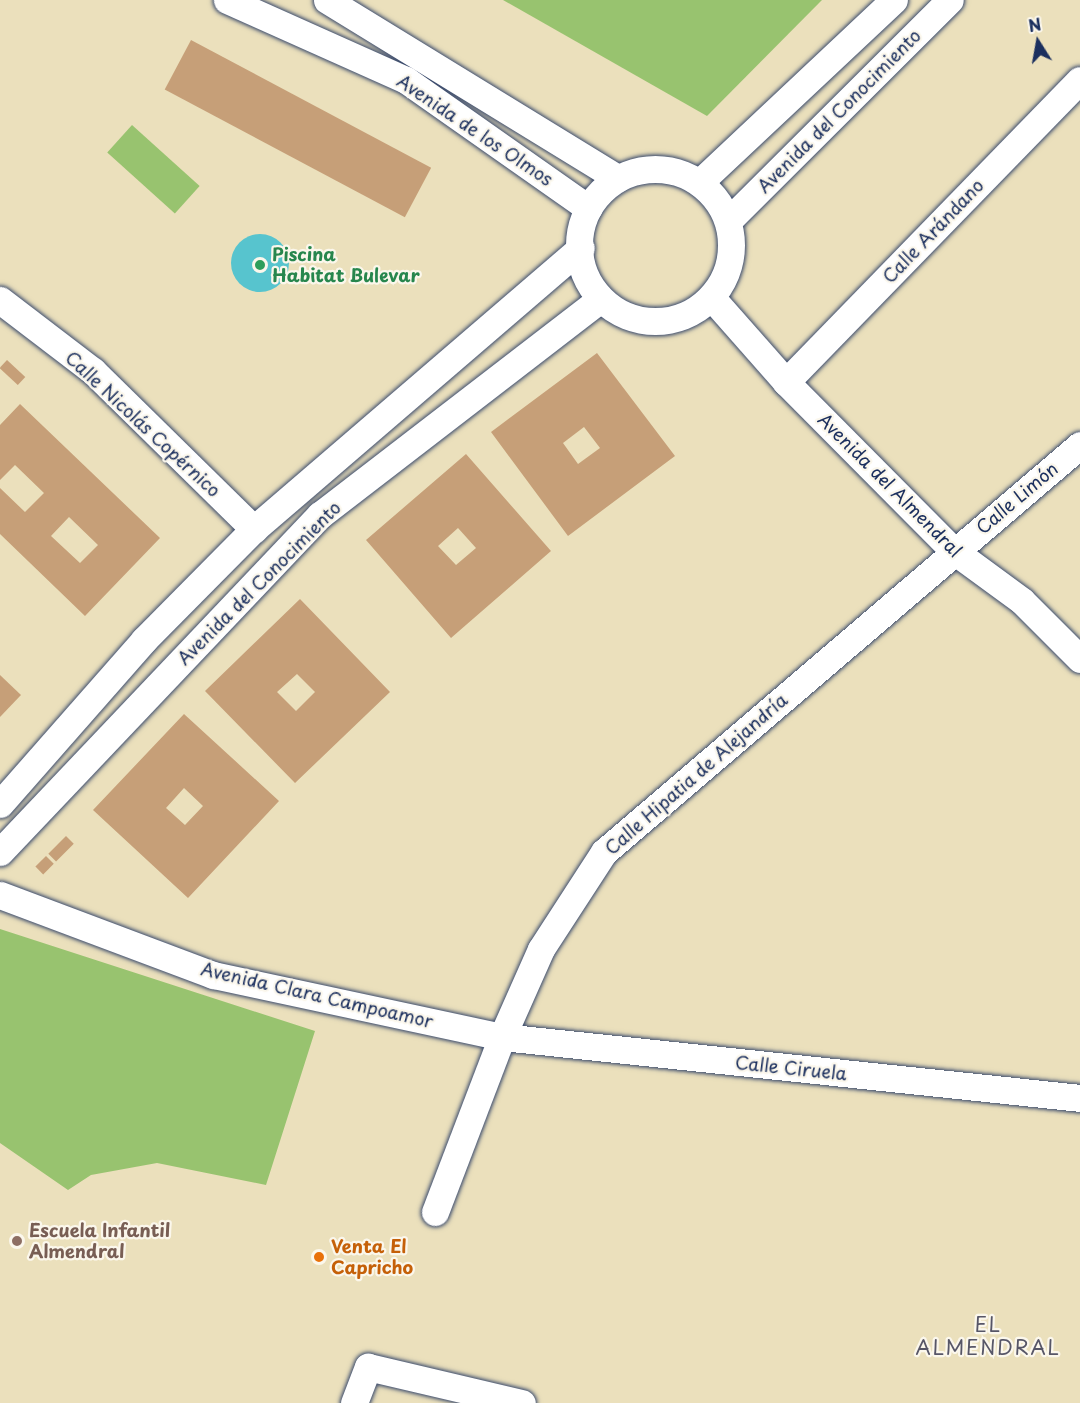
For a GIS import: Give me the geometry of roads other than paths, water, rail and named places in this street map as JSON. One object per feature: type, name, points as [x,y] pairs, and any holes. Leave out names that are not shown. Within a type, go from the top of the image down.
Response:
[{"type":"street","name":"Avenida de los Olmos","points":[[227,0],[406,80],[588,208]]},
{"type":"street","name":"Avenida de los Olmos","points":[[327,0],[618,178]]},
{"type":"street","points":[[700,182],[894,0]]},
{"type":"street","name":"Avenida del Conocimiento","points":[[728,221],[950,0]]},
{"type":"street","name":"Calle Arándano","points":[[786,382],[1080,80]]},
{"type":"street","points":[[649,168],[675,171],[700,182],[716,198],[728,221],[730,258],[712,298],[684,316],[657,321],[626,316],[600,299],[586,278],[579,233],[588,208],[597,194],[618,178],[649,168]]},
{"type":"street","name":"Avenida del Conocimiento","points":[[0,804],[144,640],[254,529],[581,248]]},
{"type":"street","name":"Avenida del Almendral","points":[[712,298],[786,382],[954,551],[1022,601],[1080,658]]},
{"type":"street","name":"Avenida del Conocimiento","points":[[0,852],[320,515],[600,299]]},
{"type":"street","name":"Calle Nicolás Copérnico","points":[[0,300],[93,372],[254,529]]},
{"type":"street","name":"Calle Limón","points":[[954,551],[1080,446]]},
{"type":"street","name":"Calle Hipatia de Alejandría","points":[[435,1212],[502,1037],[541,949],[604,852],[954,551]]},
{"type":"street","name":"Avenida Clara Campoamor","points":[[0,895],[213,975],[502,1037]]},
{"type":"street","name":"Calle Ciruela","points":[[502,1037],[1080,1098]]},
{"type":"street","points":[[354,1403],[368,1367],[522,1403]]},
{"type":"water","name":"Piscina Habitat Bulevar","points":[[254,234],[266,234],[281,242],[289,257],[289,269],[281,284],[266,292],[254,292],[239,284],[231,269],[231,257],[239,242]]},
{"type":"place","name":"Piscina Habitat Bulevar","points":[[260,265]]},
{"type":"place","name":"Escuela Infantil Almendral","points":[[17,1241]]},
{"type":"place","name":"Venta El Capricho","points":[[319,1257]]},
{"type":"district","name":"EL ALMENDRAL","points":[[988,1336]]}]
